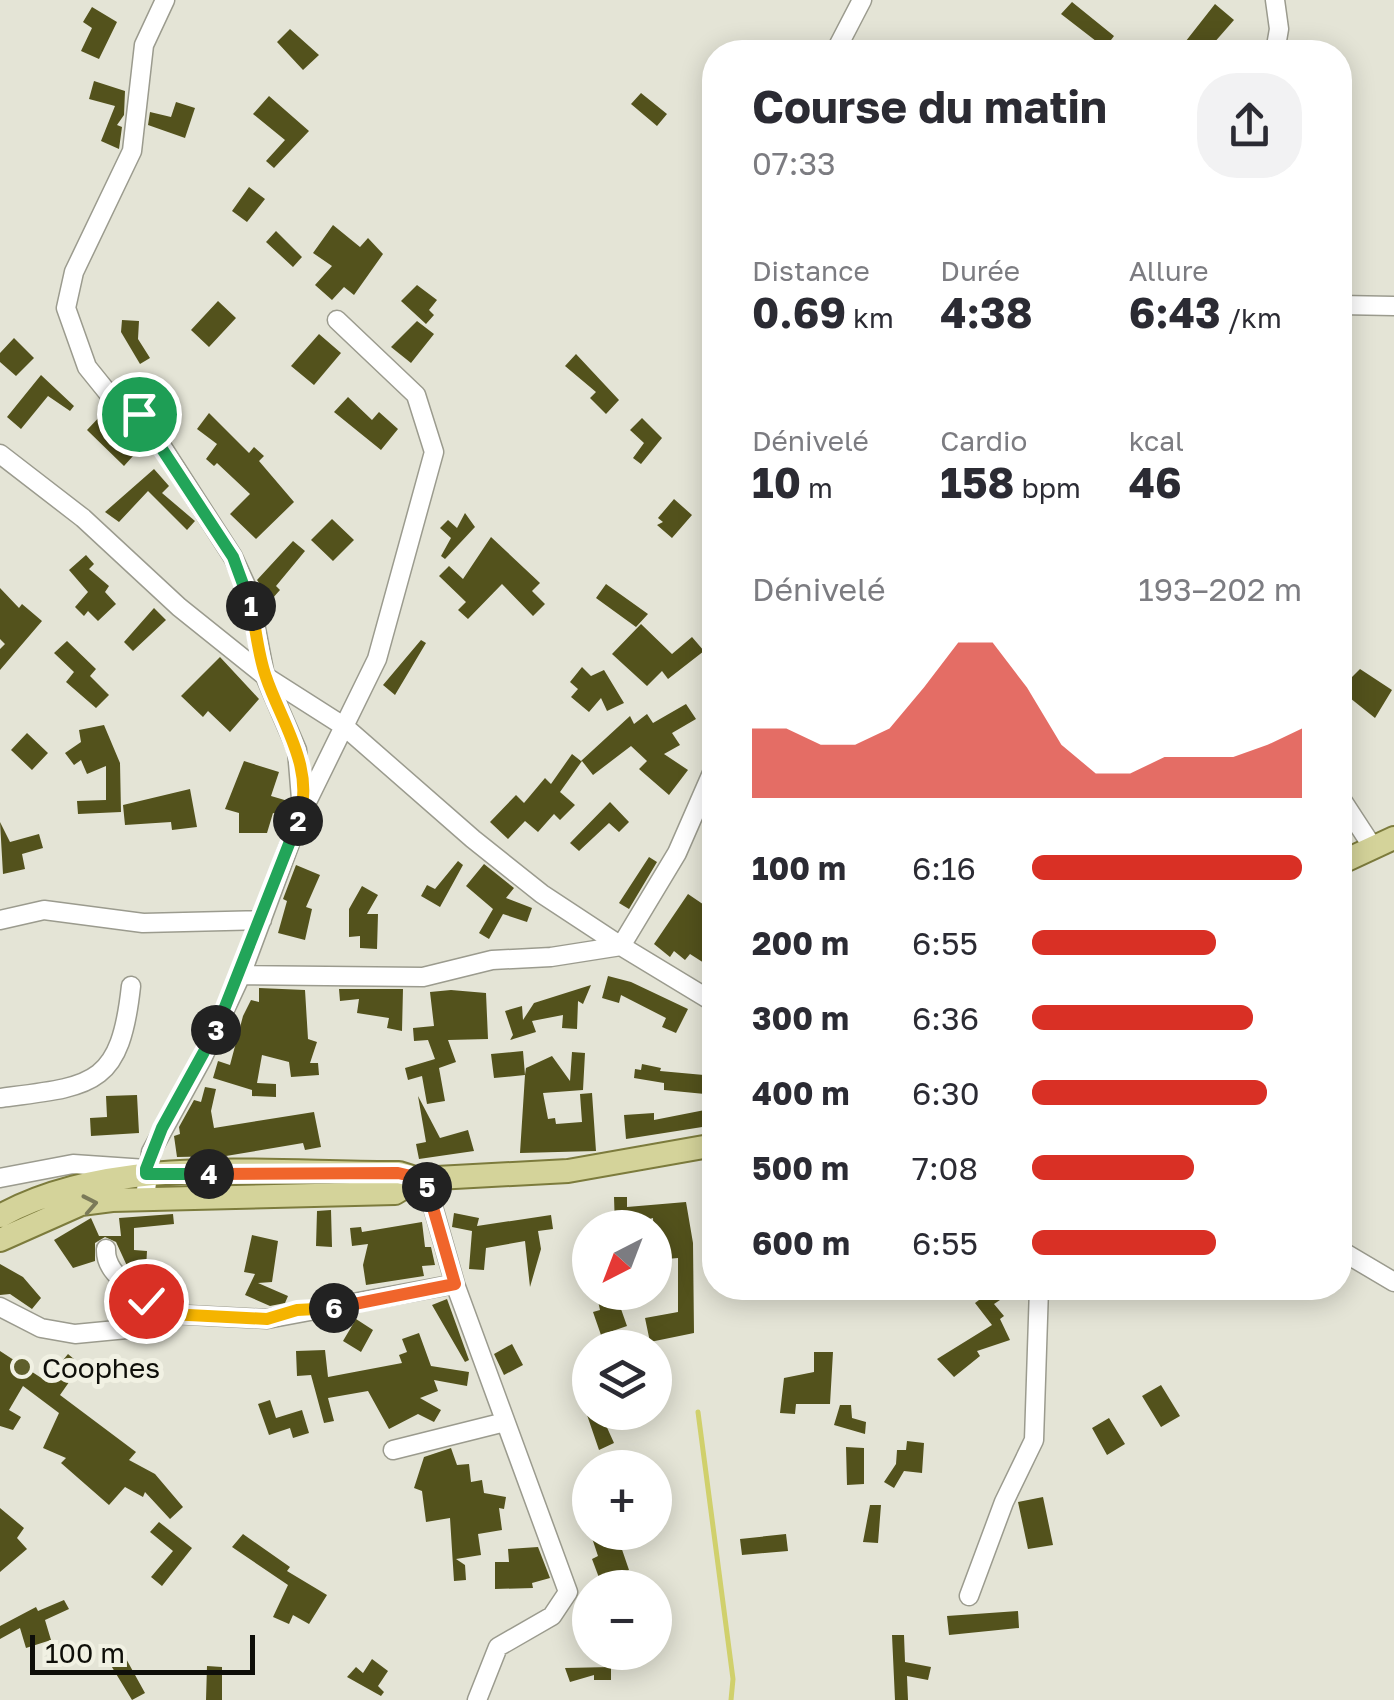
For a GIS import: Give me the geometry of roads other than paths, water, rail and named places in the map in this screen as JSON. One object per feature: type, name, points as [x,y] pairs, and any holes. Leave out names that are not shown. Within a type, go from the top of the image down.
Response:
[{"type":"main road","points":[[1352,857],[1383,842]]},
{"type":"main road","points":[[0,1216],[42,1195],[76,1185],[398,1173],[421,1179],[568,1172],[702,1147]]},
{"type":"main road","points":[[0,1240],[146,1180]]},
{"type":"street","points":[[166,0],[144,44],[132,150],[74,272],[66,308],[87,367],[108,393],[139,414],[150,428],[233,557],[248,592],[266,676],[297,750],[302,811]]},
{"type":"street","points":[[842,40],[862,0]]},
{"type":"street","points":[[1275,0],[1277,40]]},
{"type":"street","points":[[1352,304],[1394,306]]},
{"type":"street","points":[[0,1178],[73,1164],[146,1180],[162,1128],[202,1059],[241,974],[302,811],[384,638],[434,452],[416,395],[373,350],[337,320]]},
{"type":"street","points":[[0,454],[82,518],[179,607],[266,676],[345,727],[472,839],[542,894],[702,995]]},
{"type":"street","points":[[241,974],[423,977],[492,960],[551,958],[621,946],[678,853],[702,797]]},
{"type":"street","points":[[1352,810],[1383,842]]},
{"type":"street","points":[[0,920],[44,910],[143,924],[262,920]]},
{"type":"street","points":[[0,1098],[86,1082],[103,1073],[126,1039],[132,986]]},
{"type":"street","points":[[421,1179],[455,1284],[568,1592],[552,1616],[498,1646],[478,1700]]},
{"type":"street","points":[[106,1249],[111,1268],[142,1295],[150,1313]]},
{"type":"street","points":[[1352,1257],[1394,1282]]},
{"type":"street","points":[[0,1307],[41,1328],[75,1334],[126,1329],[150,1313],[267,1319],[455,1284]]},
{"type":"street","points":[[970,1596],[1004,1502],[1034,1440],[1038,1300]]},
{"type":"street","points":[[393,1450],[505,1422]]},
{"type":"waterway","points":[[698,1412],[733,1679],[731,1700]]},
{"type":"place","name":"Coophes","points":[[22,1367]]}]
